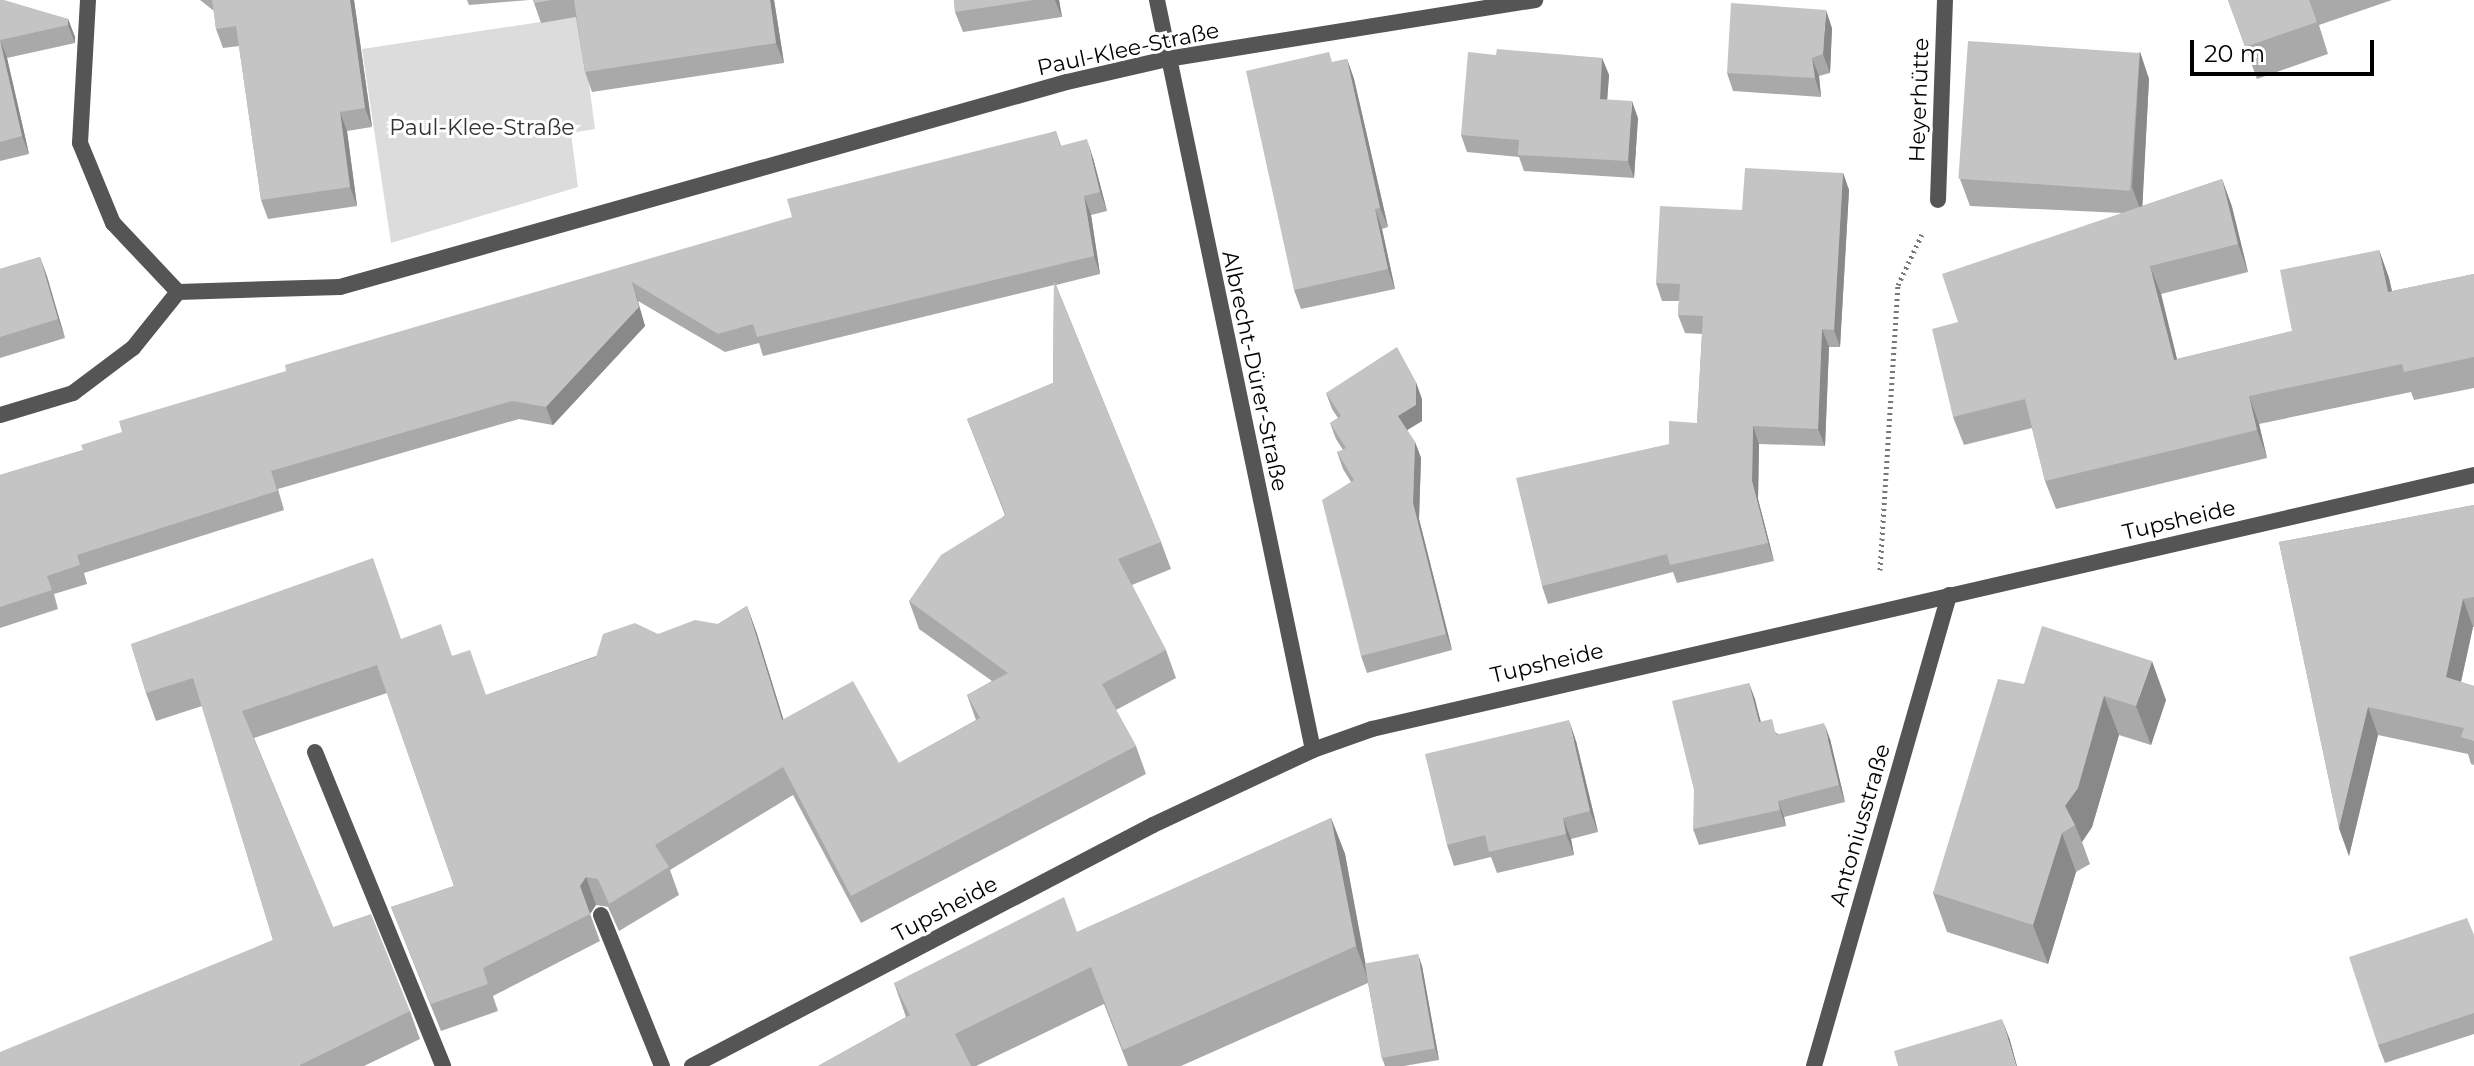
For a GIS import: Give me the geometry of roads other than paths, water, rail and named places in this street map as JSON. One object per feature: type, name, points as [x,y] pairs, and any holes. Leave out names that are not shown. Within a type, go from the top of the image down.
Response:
[{"type":"street","points":[[0,415],[73,393],[133,348],[178,292],[113,223],[80,143],[88,0]]},
{"type":"street","name":"Albrecht-Dürer-Straße","points":[[1157,0],[1313,750]]},
{"type":"street","name":"Paul-Klee-Straße","points":[[178,292],[340,287],[1067,82],[1167,59],[1535,0]]},
{"type":"street","name":"Heyerhütte","points":[[1938,200],[1945,0]]},
{"type":"street","name":"Tupsheide","points":[[692,1066],[1153,825],[1313,750],[1434,711],[2474,475]]},
{"type":"street","name":"Antoniusstraße","points":[[1814,1066],[1949,595]]},
{"type":"street","points":[[315,752],[443,1066]]},
{"type":"street","points":[[601,915],[662,1066]]}]
